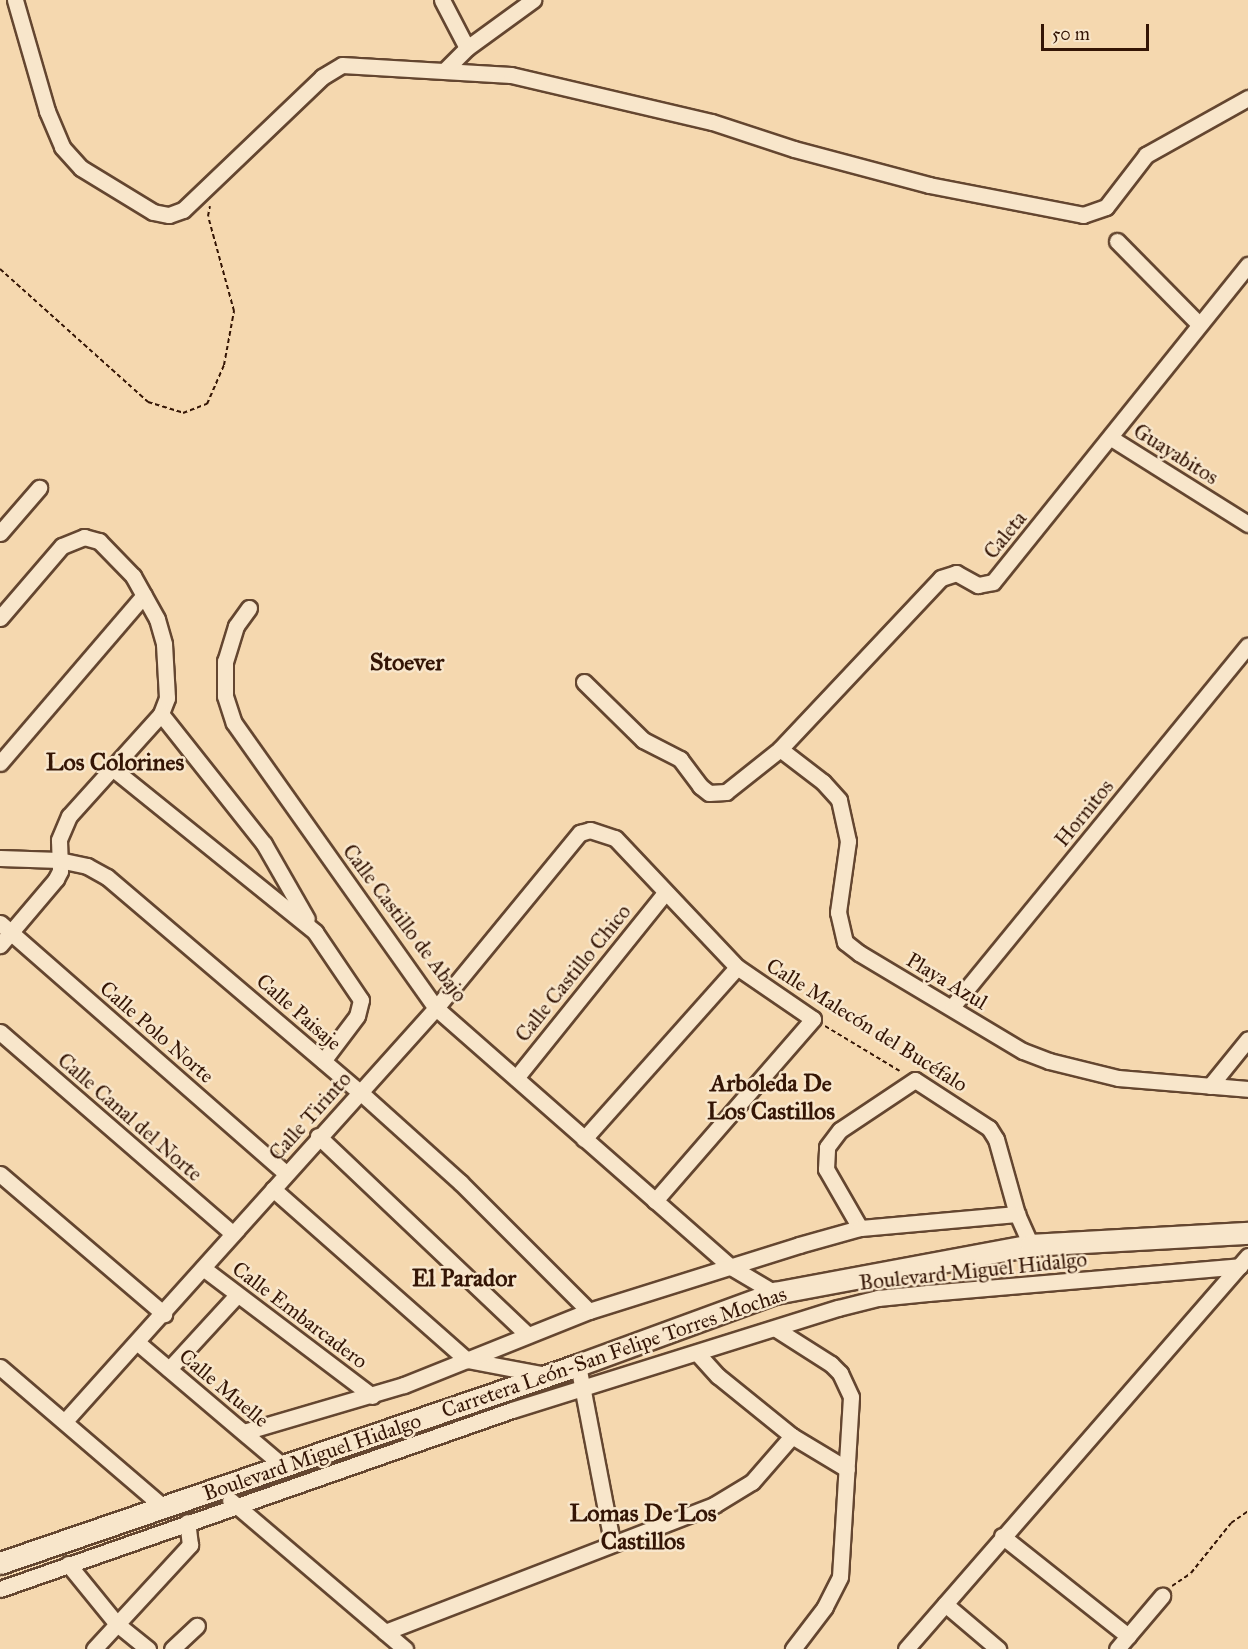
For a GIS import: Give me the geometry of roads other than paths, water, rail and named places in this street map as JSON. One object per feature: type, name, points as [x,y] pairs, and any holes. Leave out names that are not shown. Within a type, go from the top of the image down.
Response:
[{"type":"main road","name":"Carretera León-San Felipe Torres Mochas","points":[[0,1563],[161,1505],[549,1376],[775,1293],[1031,1245],[1248,1233]]},
{"type":"street","points":[[15,0],[47,111],[62,147],[81,168],[153,212],[169,215],[183,210],[220,178],[322,77],[342,65],[447,69],[511,75],[614,96],[929,185],[1083,215],[1106,207],[1146,155],[1248,98]]},
{"type":"street","points":[[442,0],[467,48]]},
{"type":"street","points":[[447,69],[467,48],[533,0]]},
{"type":"street","points":[[1118,241],[1198,323]]},
{"type":"street","name":"Caleta","points":[[584,682],[643,740],[680,759],[700,786],[709,793],[726,792],[780,748],[941,578],[956,573],[978,585],[993,582],[1112,438],[1198,323],[1248,266]]},
{"type":"street","name":"Guayabitos","points":[[1112,438],[1248,524]]},
{"type":"street","points":[[0,533],[39,488]]},
{"type":"street","points":[[0,618],[62,546],[75,538],[99,541],[116,555],[158,619],[164,644],[167,698],[161,714],[69,816],[54,860],[60,872],[51,887],[5,928],[0,945]]},
{"type":"street","points":[[0,763],[144,595]]},
{"type":"street","name":"Calle Castillo de Abajo","points":[[249,608],[236,626],[225,661],[225,696],[234,723],[436,1008],[731,1267],[775,1293]]},
{"type":"street","name":"Hornitos","points":[[952,1007],[1248,646]]},
{"type":"street","points":[[161,714],[264,844],[313,928],[361,1000],[357,1016],[323,1061]]},
{"type":"street","name":"Playa Azul","points":[[780,748],[824,782],[839,800],[848,841],[838,912],[845,942],[1023,1051],[1069,1067],[1118,1078],[1248,1089]]},
{"type":"street","points":[[112,768],[313,928]]},
{"type":"street","name":"Calle Malecón del Bucéfalo","points":[[580,834],[598,830],[615,838],[664,894],[737,967],[813,1019],[655,1201]]},
{"type":"street","name":"Calle Tirinto","points":[[64,1421],[138,1343],[318,1136],[436,1008],[580,834]]},
{"type":"street","name":"Calle Paisaje","points":[[0,858],[54,860],[87,866],[107,877],[360,1092],[460,1182],[589,1311]]},
{"type":"street","name":"Calle Castillo Chico","points":[[516,1078],[664,894]]},
{"type":"street","name":"Calle Polo Norte","points":[[5,928],[286,1173]]},
{"type":"street","points":[[585,1139],[737,967]]},
{"type":"street","name":"Calle Canal del Norte","points":[[0,1032],[233,1234]]},
{"type":"street","points":[[1210,1086],[1248,1039]]},
{"type":"street","name":"Calle Malecón del Bucéfalo","points":[[860,1228],[826,1169],[826,1147],[840,1130],[915,1080],[989,1128],[996,1139],[1017,1214],[1031,1245]]},
{"type":"street","points":[[318,1136],[527,1334]]},
{"type":"street","points":[[0,1174],[164,1314]]},
{"type":"street","points":[[273,1189],[467,1360],[549,1376]]},
{"type":"street","points":[[244,1432],[372,1396],[589,1311],[860,1228],[1017,1214]]},
{"type":"street","points":[[906,1649],[1002,1536],[1244,1261]]},
{"type":"street","name":"Boulevard Miguel Hidalgo","points":[[0,1589],[512,1410],[878,1299],[1244,1261]]},
{"type":"street","name":"Calle Embarcadero","points":[[203,1268],[372,1396]]},
{"type":"street","points":[[169,1369],[237,1295]]},
{"type":"street","points":[[776,1329],[831,1364],[847,1383],[851,1412],[840,1577],[825,1607],[795,1646],[780,1649]]},
{"type":"street","name":"Calle Muelle","points":[[138,1343],[283,1466]]},
{"type":"street","points":[[697,1353],[718,1376],[792,1436],[847,1469]]},
{"type":"street","points":[[578,1365],[580,1391],[612,1542]]},
{"type":"street","points":[[0,1367],[161,1505]]},
{"type":"street","points":[[385,1632],[612,1542],[714,1505],[752,1482],[792,1436]]},
{"type":"street","points":[[214,1487],[405,1649]]},
{"type":"street","points":[[93,1649],[190,1545],[187,1522]]},
{"type":"street","points":[[1002,1536],[1128,1636]]},
{"type":"street","points":[[68,1564],[117,1624],[148,1649]]},
{"type":"street","points":[[1117,1649],[1162,1596]]},
{"type":"street","points":[[945,1604],[998,1649]]},
{"type":"street","points":[[172,1649],[197,1626]]},
{"type":"district","name":"Stoever","points":[[407,663]]},
{"type":"district","name":"Los Colorines","points":[[115,763]]},
{"type":"district","name":"Arboleda De Los Castillos","points":[[771,1098]]},
{"type":"district","name":"El Parador","points":[[464,1279]]},
{"type":"district","name":"Lomas De Los Castillos","points":[[643,1528]]}]
